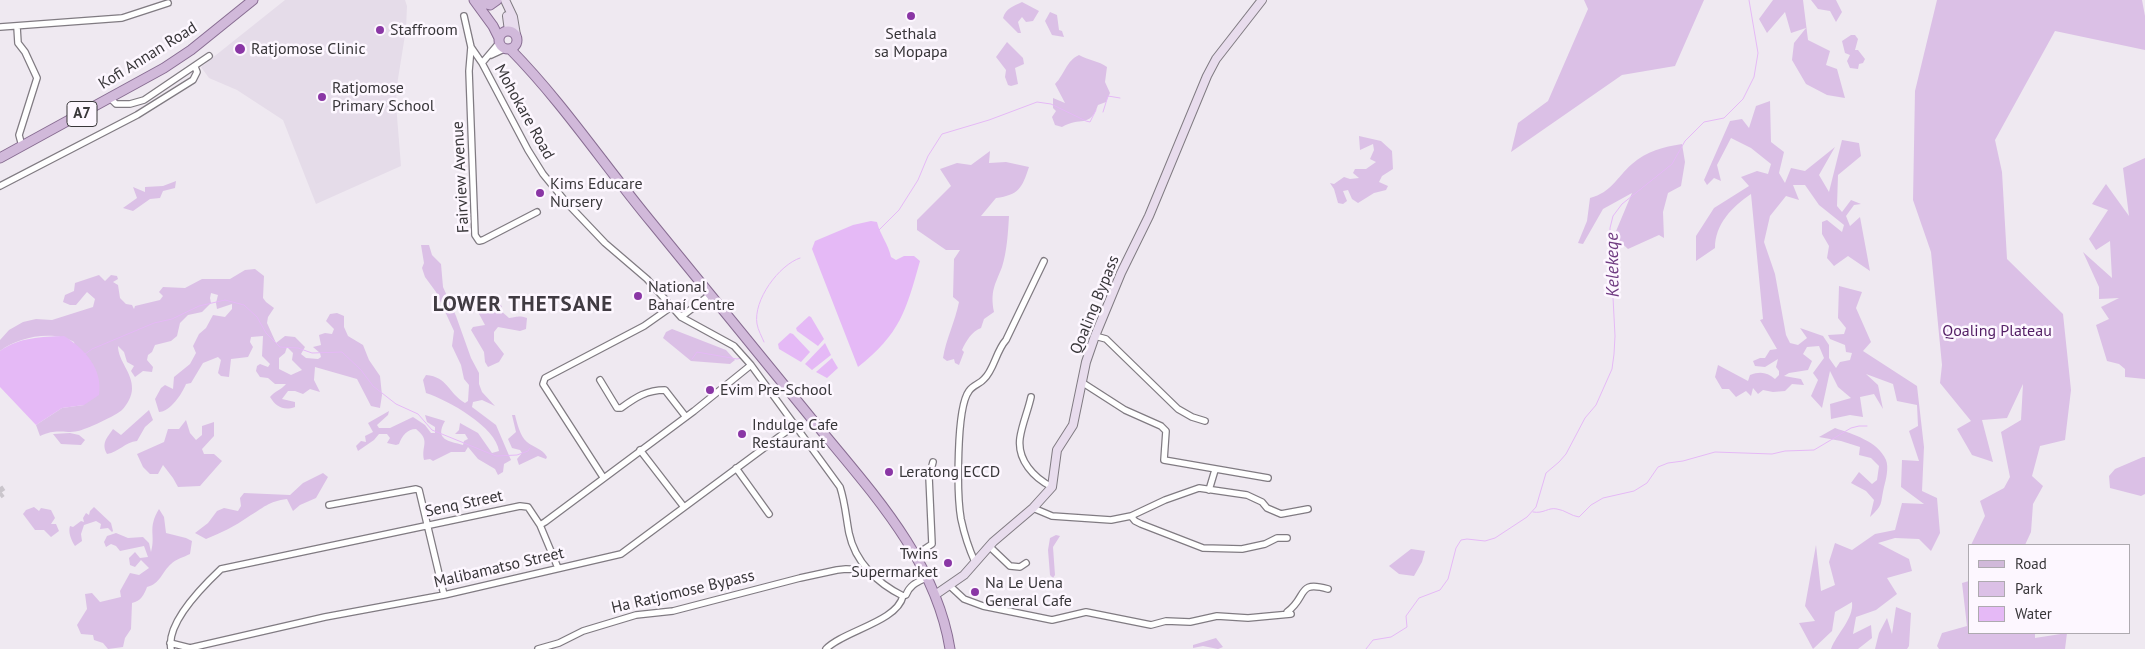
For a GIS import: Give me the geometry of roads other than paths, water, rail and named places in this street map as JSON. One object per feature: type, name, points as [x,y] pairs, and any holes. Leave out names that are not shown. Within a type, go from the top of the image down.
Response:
[{"type":"main road","name":"Kofi Annan Road","points":[[0,158],[110,98],[190,50],[253,0]]},
{"type":"main road","points":[[479,1],[490,5],[496,0]]},
{"type":"main road","points":[[501,0],[507,15],[508,40]]},
{"type":"main road","points":[[505,0],[513,17],[508,40]]},
{"type":"main road","name":"Qoaling Bypass","points":[[1052,487],[1057,450],[1074,425],[1086,362],[1121,273],[1149,216],[1207,76],[1216,60],[1262,0]]},
{"type":"main road","points":[[479,1],[494,26],[508,40],[650,221],[886,511],[928,577],[950,649]]},
{"type":"main road","points":[[935,595],[950,586],[989,546],[1033,508],[1052,487]]},
{"type":"street","points":[[0,27],[122,18],[168,2]]},
{"type":"street","points":[[464,16],[471,47]]},
{"type":"street","points":[[17,27],[18,42],[25,52],[37,78],[19,135],[22,146]]},
{"type":"street","points":[[482,63],[508,40]]},
{"type":"street","name":"Mohokare Road","points":[[471,47],[482,63],[528,150],[543,174],[566,202],[605,243],[647,279],[681,317],[734,346],[751,365],[840,487],[854,551],[867,570],[883,584],[903,596]]},
{"type":"street","name":"Fairview Avenue","points":[[471,47],[469,71],[475,235],[478,241],[483,240],[537,212]]},
{"type":"street","points":[[110,98],[116,104],[130,104],[144,100],[210,56]]},
{"type":"street","points":[[0,186],[128,119],[185,85],[196,77],[195,67]]},
{"type":"street","points":[[975,562],[961,519],[958,494],[959,435],[964,403],[969,391],[984,379],[1000,346],[1006,340],[1044,261]]},
{"type":"street","points":[[681,317],[711,294]]},
{"type":"street","points":[[603,478],[543,384],[545,378],[644,326],[671,307]]},
{"type":"street","points":[[1095,336],[1106,339],[1178,409],[1192,417],[1205,421]]},
{"type":"street","points":[[540,525],[686,417],[751,365]]},
{"type":"street","points":[[600,380],[616,408],[621,408],[639,395],[653,390],[665,390],[686,417]]},
{"type":"street","points":[[1083,383],[1125,410],[1162,426],[1166,430],[1164,460],[1268,478]]},
{"type":"street","points":[[1031,397],[1020,438],[1020,450],[1033,474],[1052,487]]},
{"type":"street","name":"Malibamatso Street","points":[[171,646],[190,648],[325,617],[444,595],[621,554],[795,424]]},
{"type":"street","points":[[640,450],[684,507]]},
{"type":"street","points":[[920,552],[932,544],[929,478],[933,462]]},
{"type":"street","points":[[736,468],[769,514]]},
{"type":"street","points":[[1209,490],[1214,470]]},
{"type":"street","points":[[1033,508],[1052,516],[1101,521],[1123,519],[1165,500],[1199,488],[1240,493],[1255,497],[1267,508],[1281,514],[1308,510]]},
{"type":"street","points":[[330,505],[419,490],[422,495],[444,595]]},
{"type":"street","name":"Senq Street","points":[[171,646],[176,627],[187,607],[202,586],[221,569],[520,506],[528,507],[540,525],[558,568]]},
{"type":"street","points":[[1132,516],[1135,521],[1141,524],[1203,548],[1242,549],[1265,544],[1277,538],[1287,538]]},
{"type":"street","points":[[989,546],[1010,566],[1020,567],[1026,562]]},
{"type":"street","name":"Ha Ratjomose Bypass","points":[[538,649],[636,615],[673,611],[846,568],[867,570]]},
{"type":"street","points":[[826,649],[832,643],[870,626],[895,609],[900,604],[903,596],[906,595],[908,588],[915,582],[928,577]]},
{"type":"street","points":[[950,586],[964,599],[984,606],[1052,620],[1086,612],[1151,625],[1166,621],[1190,622],[1217,616],[1248,618],[1289,614],[1287,612],[1298,602],[1303,591],[1308,586],[1316,585],[1328,588]]},
{"type":"water","points":[[871,221],[877,222],[891,257],[896,260],[904,256],[914,256],[920,261],[905,308],[892,332],[883,344],[858,367],[812,249],[815,241],[853,225]]},
{"type":"water","points":[[809,316],[824,339],[818,346],[797,331],[796,328]]},
{"type":"water","points":[[790,333],[810,352],[801,362],[779,349],[778,344]]},
{"type":"water","points":[[64,336],[79,347],[91,361],[98,377],[99,395],[84,405],[62,408],[36,425],[0,387],[0,351],[23,340]]},
{"type":"water","points":[[825,343],[831,355],[812,370],[805,364]]},
{"type":"water","points":[[832,358],[838,368],[827,378],[816,372]]},
{"type":"waterway","name":"Kelekeqe","points":[[1366,649],[1373,640],[1391,637],[1407,627],[1406,616],[1419,598],[1440,590],[1448,579],[1456,548],[1461,540],[1485,541],[1495,538],[1527,517],[1536,507],[1546,473],[1566,454],[1585,418],[1596,405],[1612,369],[1615,336],[1613,259],[1610,228],[1613,216],[1622,204],[1672,164],[1685,141],[1704,122],[1724,118],[1743,99],[1754,77],[1758,53],[1749,0]]},
{"type":"waterway","points":[[1103,112],[1108,96],[1120,98]]},
{"type":"waterway","points":[[879,230],[899,210],[918,180],[928,156],[942,134],[989,120],[1037,102],[1051,104],[1090,122],[1096,110]]},
{"type":"waterway","points":[[764,342],[758,326],[757,315],[763,294],[784,268],[800,258]]},
{"type":"waterway","points":[[85,354],[92,349],[154,323],[172,319],[199,306],[225,300],[244,305],[257,317],[266,333],[280,347],[298,348],[312,353],[342,352],[361,370],[373,386],[396,404],[418,414],[432,430],[496,456],[517,455],[528,451],[530,448]]},
{"type":"waterway","points":[[692,359],[697,352],[737,359],[742,358]]},
{"type":"waterway","name":"Kelekeqe","points":[[1533,512],[1554,509],[1579,517],[1591,505],[1603,498],[1634,491],[1647,483],[1658,467],[1668,463],[1715,452],[1772,454],[1785,451],[1814,450],[1851,428],[1867,426]]},
{"type":"tunnel","points":[[0,487],[4,493],[0,496]]},
{"type":"place","name":"Sethala sa Mopapa","points":[[911,16]]},
{"type":"place","name":"Staffroom","points":[[380,30]]},
{"type":"place","name":"Ratjomose Clinic","points":[[240,49]]},
{"type":"place","name":"Ratjomose Primary School","points":[[322,97]]},
{"type":"place","name":"Kims Educare Nursery","points":[[540,193]]},
{"type":"place","name":"National Bahaí Centre","points":[[638,296]]},
{"type":"place","name":"Evim Pre-School","points":[[710,390]]},
{"type":"place","name":"Indulge Cafe Restaurant","points":[[742,434]]},
{"type":"place","name":"Leratong ECCD","points":[[889,472]]},
{"type":"place","name":"Twins Supermarket","points":[[948,563]]},
{"type":"place","name":"Na Le Uena General Cafe","points":[[975,592]]},
{"type":"district","name":"LOWER THETSANE","points":[[523,305]]},
{"type":"park label","name":"Qoaling Plateau","points":[[1997,331]]}]
